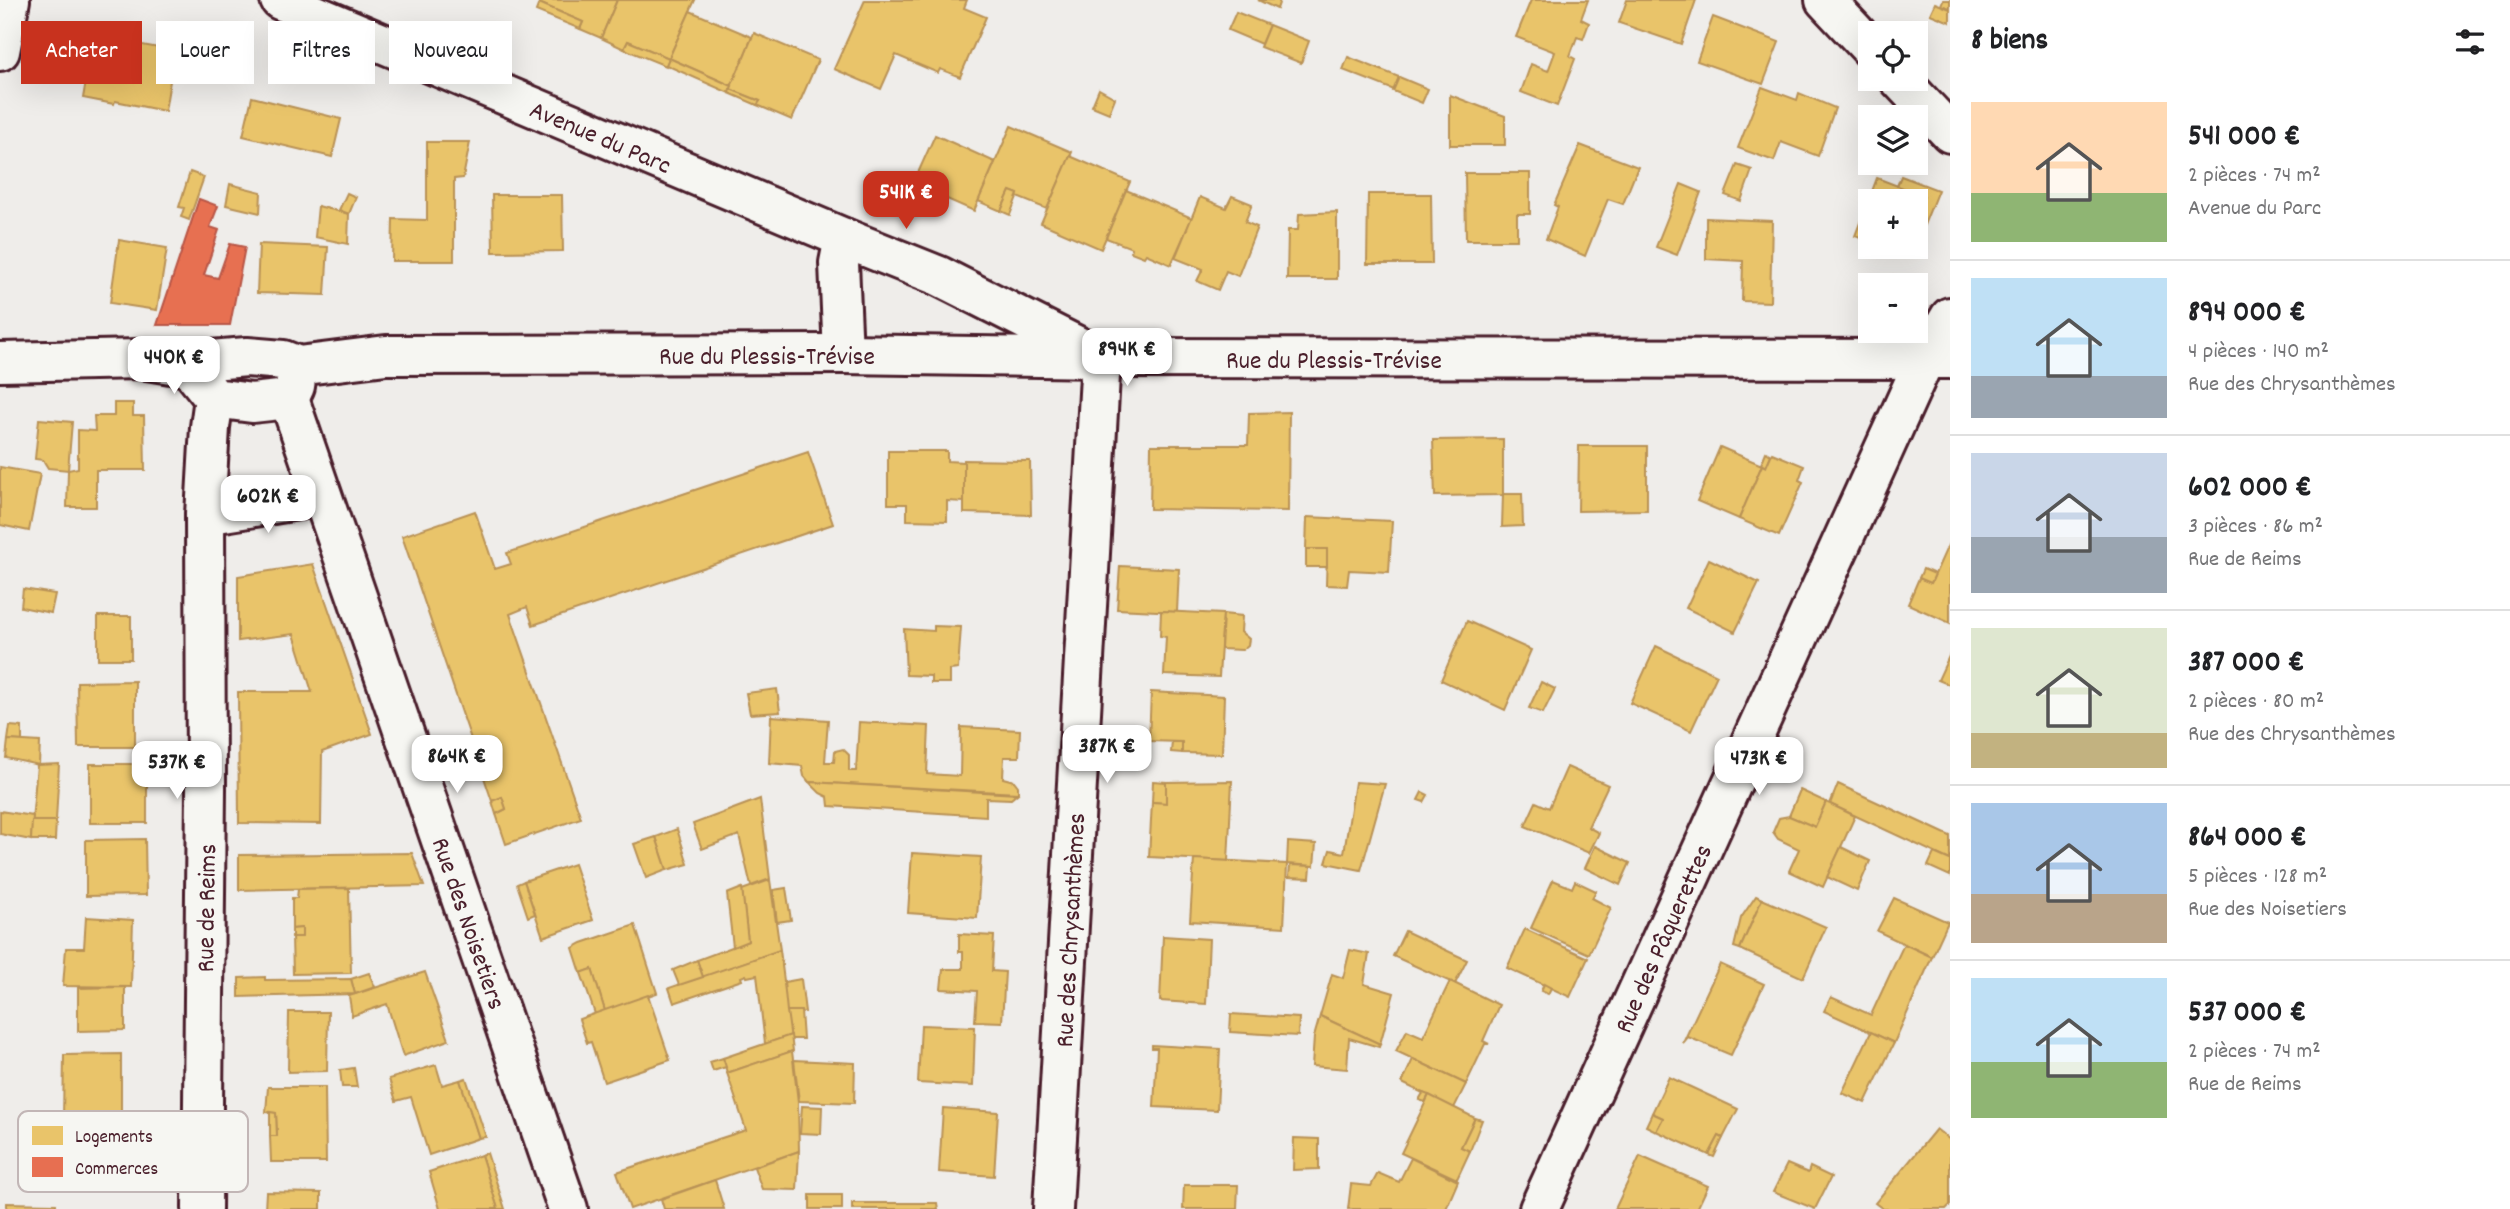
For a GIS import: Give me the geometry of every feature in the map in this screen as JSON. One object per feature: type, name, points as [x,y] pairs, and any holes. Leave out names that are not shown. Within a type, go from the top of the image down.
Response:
[{"type":"street","points":[[0,51],[10,0]]},
{"type":"street","name":"Avenue du Parc","points":[[280,0],[939,276],[1101,358]]},
{"type":"street","points":[[1825,0],[1858,35]]},
{"type":"street","points":[[1910,91],[1950,133]]},
{"type":"street","points":[[843,354],[839,263],[845,238]]},
{"type":"street","name":"Rue des Pâquerettes","points":[[1539,1209],[1937,360],[1950,317]]},
{"type":"street","name":"Rue du Plessis-Trévise","points":[[214,398],[251,403],[294,382],[386,355],[843,354],[1101,358],[1937,360]]},
{"type":"street","name":"Rue du Plessis-Trévise","points":[[0,362],[141,359],[189,367],[211,359],[247,356],[283,360],[294,382]]},
{"type":"street","name":"Rue des Chrysanthèmes","points":[[1053,1209],[1101,358]]},
{"type":"street","points":[[189,367],[214,398]]},
{"type":"street","name":"Rue des Noisetiers","points":[[294,382],[322,496],[568,1209]]},
{"type":"street","name":"Rue de Reims","points":[[203,1111],[205,515],[214,398]]},
{"type":"street","points":[[205,515],[322,496]]},
{"type":"building: Logements","points":[[540,0],[617,0],[601,38],[580,29],[583,22],[539,3]]},
{"type":"building: Logements","points":[[617,0],[695,0],[669,58],[628,41],[624,49],[601,38]]},
{"type":"building: Logements","points":[[865,0],[967,0],[964,8],[986,17],[960,77],[940,69],[938,73],[896,55],[881,89],[834,69]]},
{"type":"building: Logements","points":[[1258,0],[1280,0],[1277,9]]},
{"type":"building: Logements","points":[[1531,0],[1588,0],[1581,19],[1589,23],[1583,39],[1577,37],[1570,56],[1575,59],[1557,106],[1521,92],[1531,64],[1548,71],[1555,52],[1516,37]]},
{"type":"building: Logements","points":[[1627,0],[1696,0],[1681,44],[1619,23]]},
{"type":"building: Logements","points":[[1943,0],[1950,0],[1950,8],[1941,5]]},
{"type":"building: Logements","points":[[539,3],[583,22],[580,29],[536,11]]},
{"type":"building: Logements","points":[[1935,3],[1950,9],[1950,22],[1930,14]]},
{"type":"building: Logements","points":[[690,11],[752,37],[732,86],[669,58]]},
{"type":"building: Logements","points":[[1236,12],[1269,25],[1261,44],[1228,30]]},
{"type":"building: Logements","points":[[1713,17],[1779,42],[1763,84],[1697,61]]},
{"type":"building: Logements","points":[[1269,25],[1309,41],[1301,63],[1260,47]]},
{"type":"building: Logements","points":[[754,33],[818,60],[792,120],[757,105],[760,101],[730,89]]},
{"type":"building: Logements","points":[[628,41],[669,58],[666,66],[624,49]]},
{"type":"building: Logements","points":[[142,45],[156,47],[156,84],[170,84],[165,111],[83,98],[85,84],[142,84]]},
{"type":"building: Logements","points":[[1348,57],[1399,77],[1394,90],[1343,70]]},
{"type":"building: Logements","points":[[669,58],[732,86],[729,93],[666,65]]},
{"type":"building: Logements","points":[[1399,77],[1428,89],[1422,103],[1393,91]]},
{"type":"building: Logements","points":[[1762,87],[1797,100],[1799,93],[1835,108],[1818,156],[1781,142],[1774,161],[1738,148]]},
{"type":"building: Logements","points":[[730,89],[760,101],[757,105],[729,93]]},
{"type":"building: Logements","points":[[1099,89],[1115,98],[1109,113],[1092,106]]},
{"type":"building: Logements","points":[[1450,95],[1505,116],[1505,145],[1450,145]]},
{"type":"building: Logements","points":[[252,97],[341,119],[332,157],[243,136]]},
{"type":"building: Logements","points":[[1011,126],[1072,152],[1047,209],[1017,197],[1018,194],[1010,191],[1001,211],[978,201]]},
{"type":"building: Logements","points":[[935,135],[995,162],[974,211],[913,184]]},
{"type":"building: Logements","points":[[427,142],[470,142],[463,178],[454,179],[454,261],[392,261],[393,219],[427,220]]},
{"type":"building: Logements","points":[[1580,145],[1638,167],[1623,204],[1608,199],[1585,256],[1546,239],[1558,207],[1554,205]]},
{"type":"building: Logements","points":[[1070,156],[1130,182],[1101,249],[1041,223]]},
{"type":"building: Logements","points":[[1737,165],[1752,170],[1741,201],[1725,195]]},
{"type":"building: Logements","points":[[190,172],[204,177],[189,220],[181,217],[184,208],[179,207]]},
{"type":"building: Logements","points":[[1465,173],[1530,173],[1530,214],[1517,214],[1517,240],[1466,240]]},
{"type":"building: Logements","points":[[1901,176],[1938,190],[1928,215],[1928,189],[1905,189],[1897,186]]},
{"type":"building: Logements","points":[[1877,178],[1906,189],[1873,189]]},
{"type":"building: Logements","points":[[230,184],[261,192],[260,213],[226,205]]},
{"type":"building: Logements","points":[[1681,184],[1701,192],[1677,255],[1656,247]]},
{"type":"building: Logements","points":[[1126,190],[1192,218],[1171,265],[1146,254],[1144,257],[1131,252],[1132,248],[1106,238]]},
{"type":"building: Logements","points":[[1010,191],[1018,194],[1010,215],[1001,211]]},
{"type":"building: Logements","points":[[347,193],[356,197],[349,214],[339,210]]},
{"type":"building: Logements","points":[[1368,194],[1431,194],[1432,264],[1367,264]]},
{"type":"building: Logements","points":[[492,195],[562,195],[563,251],[493,252]]},
{"type":"building: Logements","points":[[1232,196],[1252,204],[1245,222],[1257,227],[1238,276],[1226,271],[1218,290],[1197,281],[1203,269],[1175,258],[1200,197],[1226,208]]},
{"type":"building: Logements","points":[[318,206],[349,214],[348,244],[315,237]]},
{"type":"building: Logements","points":[[1337,212],[1337,279],[1287,279],[1288,230],[1298,230],[1299,214]]},
{"type":"building: Logements","points":[[1706,218],[1772,221],[1770,302],[1742,301],[1743,261],[1706,259]]},
{"type":"building: Logements","points":[[119,240],[167,248],[157,310],[110,303]]},
{"type":"building: Logements","points":[[259,244],[328,247],[325,295],[257,293]]},
{"type":"building: Logements","points":[[114,403],[133,403],[133,416],[144,416],[145,470],[96,470],[96,507],[67,507],[68,470],[78,468],[78,430],[95,431],[94,416],[114,416]]},
{"type":"building: Logements","points":[[1289,412],[1288,511],[1150,509],[1151,445],[1248,445],[1249,413]]},
{"type":"building: Logements","points":[[39,419],[72,422],[68,470],[48,468],[43,460],[35,459]]},
{"type":"building: Logements","points":[[1503,439],[1503,495],[1435,496],[1433,440]]},
{"type":"building: Logements","points":[[1579,446],[1647,446],[1647,510],[1578,511]]},
{"type":"building: Logements","points":[[1720,447],[1762,465],[1739,519],[1697,501]]},
{"type":"building: Logements","points":[[888,451],[947,451],[947,461],[964,462],[964,502],[947,501],[947,521],[907,520],[907,504],[888,504]]},
{"type":"building: Logements","points":[[808,452],[833,524],[533,625],[527,607],[510,614],[581,818],[506,844],[496,814],[506,809],[502,797],[492,801],[402,536],[475,511],[495,569],[511,564],[507,553]]},
{"type":"building: Logements","points":[[1766,452],[1771,455],[1766,467],[1761,464]]},
{"type":"building: Logements","points":[[1772,453],[1804,466],[1799,480],[1803,482],[1779,536],[1739,519],[1762,465],[1766,467]]},
{"type":"building: Logements","points":[[964,460],[1030,461],[1031,515],[964,513]]},
{"type":"building: Logements","points":[[0,467],[40,474],[29,531],[0,525]]},
{"type":"building: Logements","points":[[1503,494],[1522,494],[1523,526],[1502,527]]},
{"type":"building: Logements","points":[[1307,517],[1392,521],[1389,572],[1349,570],[1347,586],[1326,585],[1327,549],[1306,549]]},
{"type":"building: Logements","points":[[1949,543],[1950,623],[1908,604],[1919,578],[1931,583]]},
{"type":"building: Logements","points":[[1306,549],[1327,549],[1327,567],[1306,567]]},
{"type":"building: Logements","points":[[1709,559],[1759,583],[1735,632],[1686,608]]},
{"type":"building: Logements","points":[[313,564],[372,734],[322,752],[321,824],[239,823],[238,692],[312,692],[294,634],[238,641],[238,576]]},
{"type":"building: Logements","points":[[1120,566],[1179,569],[1177,612],[1117,609]]},
{"type":"building: Logements","points":[[1923,569],[1935,574],[1931,583],[1919,578]]},
{"type":"building: Logements","points":[[23,589],[55,594],[51,613],[21,607]]},
{"type":"building: Logements","points":[[1161,611],[1223,614],[1219,677],[1164,675],[1166,637],[1160,636]]},
{"type":"building: Logements","points":[[1223,614],[1242,616],[1241,632],[1249,639],[1248,645],[1242,650],[1221,649]]},
{"type":"building: Logements","points":[[98,616],[131,616],[131,659],[98,659]]},
{"type":"building: Logements","points":[[1467,621],[1531,650],[1505,710],[1441,680]]},
{"type":"building: Logements","points":[[934,626],[961,627],[958,669],[950,670],[950,683],[931,683],[931,676],[906,675],[904,629],[934,631]]},
{"type":"building: Logements","points":[[1656,646],[1717,675],[1691,731],[1630,703]]},
{"type":"building: Logements","points":[[1950,654],[1950,685],[1938,680]]},
{"type":"building: Logements","points":[[135,681],[135,747],[78,747],[77,682]]},
{"type":"building: Logements","points":[[1541,682],[1555,689],[1543,713],[1529,708]]},
{"type":"building: Logements","points":[[777,689],[780,712],[750,714],[746,693]]},
{"type":"building: Logements","points":[[1151,692],[1224,696],[1222,754],[1182,753],[1182,742],[1149,741]]},
{"type":"building: Logements","points":[[771,716],[828,720],[825,762],[834,762],[835,751],[843,749],[849,755],[849,771],[856,771],[859,722],[929,726],[927,774],[960,776],[961,727],[1020,730],[1019,757],[1004,757],[1003,778],[1014,781],[1018,786],[1018,793],[809,782],[804,776],[802,766],[769,763]]},
{"type":"building: Logements","points":[[10,726],[22,727],[22,741],[8,740]]},
{"type":"building: Logements","points":[[8,740],[40,742],[39,765],[6,758]]},
{"type":"building: Logements","points":[[1172,742],[1182,742],[1182,753],[1171,752]]},
{"type":"building: Logements","points":[[59,764],[56,821],[32,821],[37,765]]},
{"type":"building: Logements","points":[[90,764],[147,764],[147,823],[90,823]]},
{"type":"building: Logements","points":[[1567,767],[1608,785],[1588,827],[1599,833],[1589,853],[1525,826],[1536,802],[1549,808]]},
{"type":"building: Logements","points":[[1153,781],[1166,782],[1166,803],[1152,802]]},
{"type":"building: Logements","points":[[1232,781],[1228,861],[1149,857],[1152,802],[1166,803],[1166,782]]},
{"type":"building: Logements","points":[[809,782],[1017,794],[1011,799],[986,798],[986,816],[829,806],[828,797]]},
{"type":"building: Logements","points":[[1355,782],[1385,784],[1361,870],[1326,863],[1330,850],[1344,853]]},
{"type":"building: Logements","points":[[1838,784],[1950,836],[1950,860],[1830,804]]},
{"type":"building: Logements","points":[[1800,790],[1826,802],[1815,827],[1789,816]]},
{"type":"building: Logements","points":[[1422,792],[1428,795],[1424,802],[1418,800]]},
{"type":"building: Logements","points":[[502,797],[506,809],[496,814],[492,801]]},
{"type":"building: Logements","points":[[760,799],[770,879],[751,886],[739,835],[702,849],[693,824]]},
{"type":"building: Logements","points":[[1826,802],[1855,816],[1823,887],[1789,871],[1799,849],[1778,839],[1773,832],[1779,818],[1789,816],[1815,827]]},
{"type":"building: Logements","points":[[0,811],[33,816],[31,840],[0,834]]},
{"type":"building: Logements","points":[[32,821],[56,821],[55,840],[31,840]]},
{"type":"building: Logements","points":[[677,829],[688,864],[667,870],[656,837]]},
{"type":"building: Logements","points":[[656,837],[667,870],[646,878],[634,844]]},
{"type":"building: Logements","points":[[145,839],[146,895],[86,896],[86,840]]},
{"type":"building: Logements","points":[[1288,842],[1316,844],[1314,866],[1287,864]]},
{"type":"building: Logements","points":[[1595,846],[1630,863],[1620,885],[1585,868]]},
{"type":"building: Logements","points":[[1841,847],[1870,861],[1857,891],[1827,877]]},
{"type":"building: Logements","points":[[412,853],[424,886],[239,890],[239,855]]},
{"type":"building: Logements","points":[[912,853],[981,857],[977,918],[908,913]]},
{"type":"building: Logements","points":[[1934,853],[1950,860],[1950,876],[1928,866]]},
{"type":"building: Logements","points":[[1194,859],[1287,864],[1284,927],[1190,921]]},
{"type":"building: Logements","points":[[574,864],[593,920],[543,937],[524,881]]},
{"type":"building: Logements","points":[[1290,865],[1311,866],[1310,878],[1289,877]]},
{"type":"building: Logements","points":[[770,880],[780,950],[703,977],[697,960],[748,941],[742,890]]},
{"type":"building: Logements","points":[[1553,880],[1572,888],[1575,881],[1596,891],[1592,898],[1611,908],[1589,954],[1531,928]]},
{"type":"building: Logements","points":[[524,881],[535,914],[528,917],[517,884]]},
{"type":"building: Logements","points":[[349,888],[351,973],[293,974],[292,937],[302,937],[302,928],[292,929],[292,898],[297,898],[298,889]]},
{"type":"building: Logements","points":[[742,888],[748,941],[733,947],[727,894]]},
{"type":"building: Logements","points":[[786,888],[791,920],[777,922],[773,890]]},
{"type":"building: Logements","points":[[1756,896],[1762,899],[1740,949],[1734,947],[1741,918]]},
{"type":"building: Logements","points":[[1894,898],[1948,922],[1932,957],[1877,931]]},
{"type":"building: Logements","points":[[1762,899],[1826,927],[1803,978],[1740,949]]},
{"type":"building: Logements","points":[[86,917],[133,920],[131,987],[63,986],[66,948],[84,948]]},
{"type":"building: Logements","points":[[635,925],[657,993],[605,1011],[592,969],[581,973],[573,948]]},
{"type":"building: Logements","points":[[302,928],[302,937],[292,937],[292,929]]},
{"type":"building: Logements","points":[[1525,929],[1588,958],[1570,997],[1507,968]]},
{"type":"building: Logements","points":[[1405,931],[1467,960],[1455,984],[1393,956]]},
{"type":"building: Logements","points":[[959,934],[994,936],[992,971],[1005,972],[1002,1022],[975,1021],[977,991],[941,989],[943,969],[963,969]]},
{"type":"building: Logements","points":[[1163,936],[1209,939],[1206,1004],[1160,1001]]},
{"type":"building: Logements","points":[[1904,944],[1932,957],[1894,1043],[1824,1011],[1831,997],[1871,1015]]},
{"type":"building: Logements","points":[[780,950],[791,1035],[765,1044],[757,975],[746,975],[741,977],[742,980],[674,1003],[669,988]]},
{"type":"building: Logements","points":[[1350,950],[1369,954],[1364,984],[1394,993],[1380,1044],[1320,1016],[1332,974],[1343,978]]},
{"type":"building: Logements","points":[[697,960],[703,977],[679,985],[673,970]]},
{"type":"building: Logements","points":[[1720,964],[1764,984],[1731,1055],[1688,1037],[1683,1043]]},
{"type":"building: Logements","points":[[592,969],[605,1011],[595,1014],[581,973]]},
{"type":"building: Logements","points":[[425,972],[449,1040],[403,1056],[387,1004],[352,1016],[349,996]]},
{"type":"building: Logements","points":[[369,973],[375,987],[355,994],[351,979]]},
{"type":"building: Logements","points":[[265,977],[265,980],[351,979],[355,994],[239,997],[239,978]]},
{"type":"building: Logements","points":[[801,979],[805,1012],[787,1011],[784,982]]},
{"type":"building: Logements","points":[[1450,981],[1499,1005],[1483,1041],[1489,1044],[1485,1044],[1466,1084],[1396,1051],[1407,1030],[1423,1037]]},
{"type":"building: Logements","points":[[1544,984],[1551,988],[1548,994],[1541,991]]},
{"type":"building: Logements","points":[[125,987],[125,1030],[78,1031],[78,988]]},
{"type":"building: Logements","points":[[648,995],[670,1060],[604,1082],[591,1042],[587,1043],[579,1019]]},
{"type":"building: Logements","points":[[787,1011],[801,1011],[803,1039],[791,1039]]},
{"type":"building: Logements","points":[[289,1012],[328,1012],[327,1071],[288,1072]]},
{"type":"building: Logements","points":[[1231,1014],[1299,1018],[1298,1036],[1230,1032]]},
{"type":"building: Logements","points":[[1320,1016],[1380,1044],[1379,1047],[1349,1038],[1347,1069],[1312,1066],[1314,1037]]},
{"type":"building: Logements","points":[[921,1025],[975,1027],[973,1086],[918,1083]]},
{"type":"building: Logements","points":[[1871,1032],[1894,1043],[1865,1103],[1842,1093]]},
{"type":"building: Logements","points":[[791,1035],[793,1051],[727,1073],[723,1058]]},
{"type":"building: Logements","points":[[1152,1045],[1220,1049],[1217,1110],[1154,1107],[1157,1048],[1152,1048]]},
{"type":"building: Logements","points":[[792,1051],[798,1102],[799,1151],[630,1209],[617,1172],[746,1130],[727,1073]]},
{"type":"building: Logements","points":[[121,1054],[121,1111],[63,1111],[64,1055]]},
{"type":"building: Logements","points":[[723,1058],[726,1067],[713,1071],[710,1062]]},
{"type":"building: Logements","points":[[1413,1059],[1466,1084],[1454,1108],[1402,1083]]},
{"type":"building: Logements","points":[[794,1060],[855,1063],[854,1103],[799,1101]]},
{"type":"building: Logements","points":[[436,1065],[442,1085],[460,1080],[479,1138],[429,1155],[411,1097],[396,1101],[389,1079]]},
{"type":"building: Logements","points":[[354,1068],[357,1087],[342,1087],[340,1070]]},
{"type":"building: Logements","points":[[1669,1077],[1738,1109],[1723,1138],[1719,1136],[1709,1155],[1656,1131],[1663,1118],[1652,1113]]},
{"type":"building: Logements","points":[[466,1078],[486,1137],[479,1138],[460,1080]]},
{"type":"building: Logements","points":[[268,1087],[325,1087],[326,1162],[271,1162],[270,1136],[277,1136],[276,1113],[266,1112]]},
{"type":"building: Logements","points":[[1423,1093],[1429,1095],[1425,1102],[1419,1100]]},
{"type":"building: Logements","points":[[1429,1095],[1475,1118],[1461,1147],[1470,1151],[1457,1179],[1401,1153]]},
{"type":"building: Logements","points":[[802,1106],[822,1107],[821,1134],[800,1133]]},
{"type":"building: Logements","points":[[943,1108],[998,1112],[994,1176],[939,1172]]},
{"type":"building: Logements","points":[[270,1112],[276,1113],[277,1136],[270,1136]]},
{"type":"building: Logements","points":[[1652,1113],[1663,1118],[1656,1131],[1646,1126]]},
{"type":"building: Logements","points":[[1475,1118],[1482,1120],[1470,1151],[1461,1147]]},
{"type":"building: Logements","points":[[1936,1129],[1950,1140],[1950,1205],[1946,1209],[1883,1209],[1875,1203]]},
{"type":"building: Logements","points":[[1719,1136],[1723,1138],[1714,1157],[1709,1155]]},
{"type":"building: Logements","points":[[1294,1138],[1319,1139],[1319,1169],[1293,1170]]},
{"type":"building: Logements","points":[[799,1151],[797,1190],[762,1189],[754,1167]]},
{"type":"building: Logements","points":[[487,1153],[505,1209],[498,1209],[481,1155]]},
{"type":"building: Logements","points":[[481,1155],[498,1209],[440,1209],[429,1172]]},
{"type":"building: Logements","points":[[1640,1156],[1708,1186],[1697,1209],[1615,1209]]},
{"type":"building: Logements","points":[[1411,1158],[1458,1181],[1446,1209],[1348,1209],[1351,1184],[1371,1186],[1378,1173],[1399,1182]]},
{"type":"building: Logements","points":[[1787,1164],[1808,1173],[1810,1167],[1831,1177],[1815,1209],[1773,1192]]},
{"type":"building: Logements","points":[[715,1180],[724,1209],[664,1209],[661,1199]]},
{"type":"building: Logements","points":[[1184,1185],[1238,1185],[1237,1209],[1183,1209]]},
{"type":"building: Logements","points":[[266,1192],[321,1193],[321,1209],[265,1209]]},
{"type":"building: Logements","points":[[810,1195],[842,1195],[842,1209],[810,1209]]},
{"type":"building: Logements","points":[[7,1203],[56,1204],[56,1209],[7,1209]]},
{"type":"building: Logements","points":[[852,1203],[937,1203],[938,1209],[852,1209]]},
{"type":"building: Commerces","points":[[199,199],[218,206],[210,227],[219,230],[204,275],[218,278],[230,244],[245,247],[230,325],[157,325]]}]
